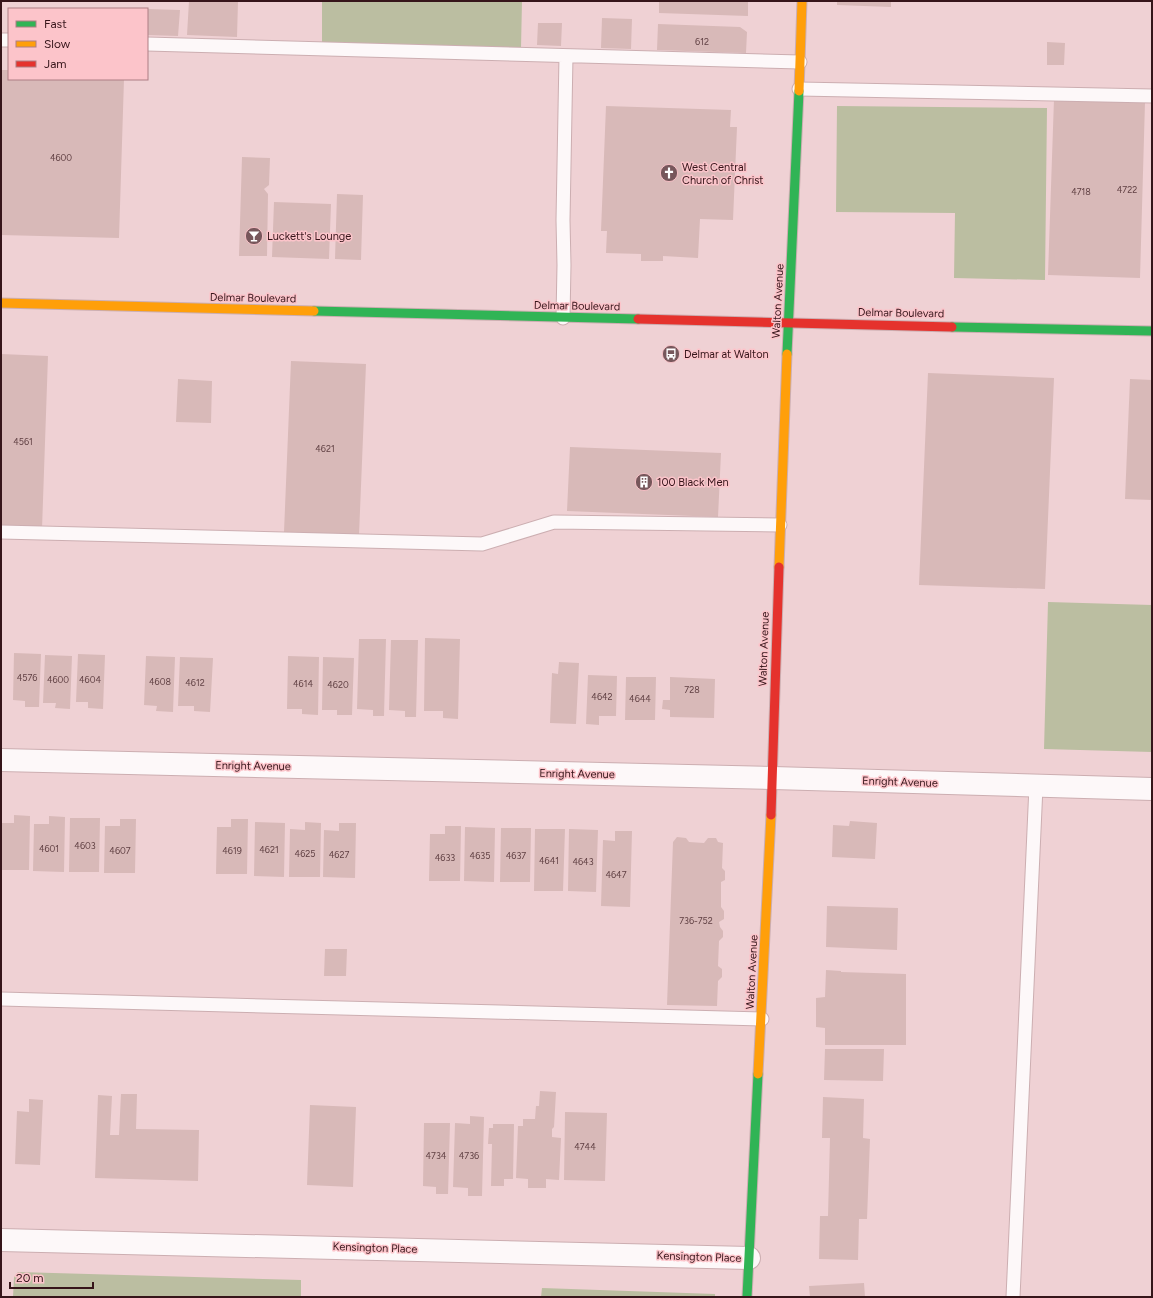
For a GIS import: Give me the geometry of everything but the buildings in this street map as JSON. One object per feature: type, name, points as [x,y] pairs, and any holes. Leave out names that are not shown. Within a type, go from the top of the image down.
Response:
[{"type":"street","name":"Walton Avenue","points":[[748,1297],[773,778],[780,525],[802,1]]},
{"type":"street","name":"Delmar Boulevard","points":[[1,304],[1152,331]]},
{"type":"street","name":"Enright Avenue","points":[[1,760],[773,778],[1152,790]]},
{"type":"street","name":"Kensington Place","points":[[1,1240],[749,1258]]},
{"type":"lane","points":[[148,44],[800,62]]},
{"type":"lane","points":[[563,318],[566,56]]},
{"type":"lane","points":[[799,89],[1152,96]]},
{"type":"lane","points":[[1,532],[482,544],[554,522],[780,525]]},
{"type":"lane","points":[[1013,1297],[1036,786]]},
{"type":"lane","points":[[1,999],[762,1019]]},
{"type":"green space","points":[[322,1],[522,1],[521,48],[322,42]]},
{"type":"green space","points":[[837,106],[1047,108],[1045,280],[954,278],[955,213],[836,212]]},
{"type":"green space","points":[[1048,602],[1152,605],[1152,752],[1044,749]]},
{"type":"green space","points":[[18,1272],[301,1280],[301,1297],[13,1297],[14,1277]]},
{"type":"green space","points":[[542,1288],[715,1294],[715,1297],[541,1297]]},
{"type":"traffic: fast","points":[[787,354],[799,91]]},
{"type":"traffic: fast","points":[[314,311],[638,319]]},
{"type":"traffic: fast","points":[[952,327],[1152,331]]},
{"type":"traffic: fast","points":[[747,1297],[758,1074]]},
{"type":"traffic: slow","points":[[799,91],[802,1]]},
{"type":"traffic: slow","points":[[1,303],[314,311]]},
{"type":"traffic: slow","points":[[779,567],[787,354]]},
{"type":"traffic: slow","points":[[758,1074],[771,815]]},
{"type":"traffic: jam","points":[[638,319],[952,327]]},
{"type":"traffic: jam","points":[[771,815],[779,567]]},
{"type":"place","name":"West Central Church of Christ","points":[[669,173]]},
{"type":"place","name":"Luckett's Lounge","points":[[254,236]]},
{"type":"place","name":"Delmar at Walton","points":[[671,354]]},
{"type":"place","name":"100 Black Men","points":[[644,482]]}]
